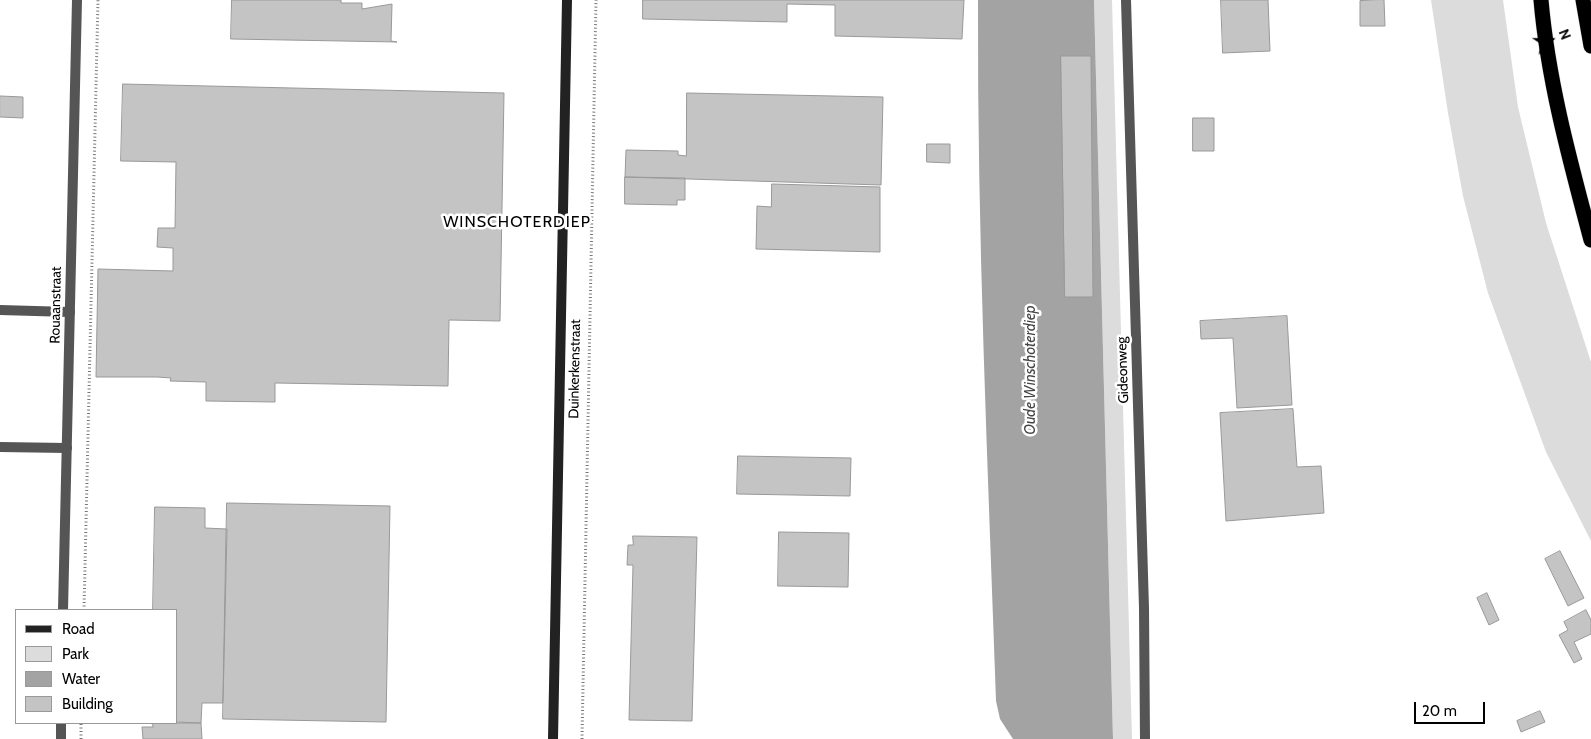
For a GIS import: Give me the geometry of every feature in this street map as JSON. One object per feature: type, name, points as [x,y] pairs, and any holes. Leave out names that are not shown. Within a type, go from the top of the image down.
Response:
[{"type":"highway","points":[[1540,0],[1554,91],[1569,160],[1591,240]]},
{"type":"highway","points":[[1583,0],[1591,46]]},
{"type":"main road","name":"Duinkerkenstraat","points":[[554,739],[567,0]]},
{"type":"street","name":"Rouaanstraat","points":[[63,609],[76,0]]},
{"type":"street","name":"Gideonweg","points":[[1126,0],[1144,608],[1146,739]]},
{"type":"street","points":[[0,310],[70,312]]},
{"type":"street","points":[[0,446],[67,448]]},
{"type":"street","points":[[61,724],[61,739]]},
{"type":"path","points":[[84,609],[98,0]]},
{"type":"path","name":"Duinkerkenstraat","points":[[582,739],[596,0]]},
{"type":"path","points":[[81,724],[81,739]]},
{"type":"green space","points":[[1094,0],[1112,0],[1132,739],[1113,739]]},
{"type":"green space","points":[[1431,0],[1503,0],[1518,107],[1546,223],[1591,362],[1591,541],[1546,452],[1488,293],[1463,196]]},
{"type":"water","name":"Oude Winschoterdiep","points":[[978,0],[1094,0],[1113,739],[1013,739],[1000,719],[996,701],[981,263]]},
{"type":"building","points":[[232,0],[341,0],[341,3],[362,3],[362,9],[392,4],[391,41],[397,42],[231,39]]},
{"type":"building","points":[[643,0],[964,0],[962,39],[835,36],[835,5],[787,4],[787,22],[643,19]]},
{"type":"building","points":[[1221,0],[1268,0],[1270,51],[1223,53]]},
{"type":"building","points":[[1384,0],[1385,26],[1360,26],[1360,1]]},
{"type":"building","points":[[1061,56],[1091,56],[1093,297],[1065,297]]},
{"type":"building","points":[[123,84],[504,93],[500,321],[449,320],[448,386],[275,383],[275,402],[206,401],[206,382],[170,381],[171,378],[157,377],[96,377],[98,269],[173,271],[173,248],[157,247],[158,228],[175,228],[176,162],[121,161]]},
{"type":"building","points":[[687,93],[883,97],[881,185],[625,177],[626,150],[678,151],[678,155],[686,156]]},
{"type":"building","points":[[0,96],[23,97],[23,118],[0,117]]},
{"type":"building","points":[[1193,118],[1214,118],[1214,151],[1193,151]]},
{"type":"building","points":[[927,144],[950,144],[950,163],[927,162]]},
{"type":"building","points":[[625,177],[685,178],[685,200],[677,200],[677,205],[625,204]]},
{"type":"building","points":[[772,184],[880,187],[880,252],[756,249],[757,206],[771,207]]},
{"type":"building","points":[[1287,316],[1292,405],[1237,408],[1233,338],[1201,339],[1200,321]]},
{"type":"building","points":[[1293,409],[1297,467],[1321,466],[1324,513],[1226,521],[1220,413]]},
{"type":"building","points":[[738,456],[851,458],[850,496],[737,494]]},
{"type":"building","points":[[227,503],[390,506],[386,722],[223,719]]},
{"type":"building","points":[[155,507],[205,508],[205,528],[227,529],[223,703],[202,703],[201,723],[178,722],[178,609],[153,609]]},
{"type":"building","points":[[779,532],[849,533],[848,587],[778,586]]},
{"type":"building","points":[[633,536],[697,537],[692,721],[629,720],[633,565],[627,565],[628,545],[633,545]]},
{"type":"building","points":[[1560,551],[1584,598],[1568,606],[1545,559]]},
{"type":"building","points":[[1487,593],[1499,620],[1489,625],[1477,598]]},
{"type":"building","points":[[1586,610],[1591,620],[1591,634],[1574,642],[1582,659],[1574,663],[1559,635],[1568,630],[1564,622]]},
{"type":"building","points":[[1540,711],[1545,722],[1521,732],[1517,721]]},
{"type":"building","points":[[201,723],[202,739],[143,739],[142,727],[153,727],[152,724]]},
{"type":"district","name":"WINSCHOTERDIEP","points":[[517,222]]}]
